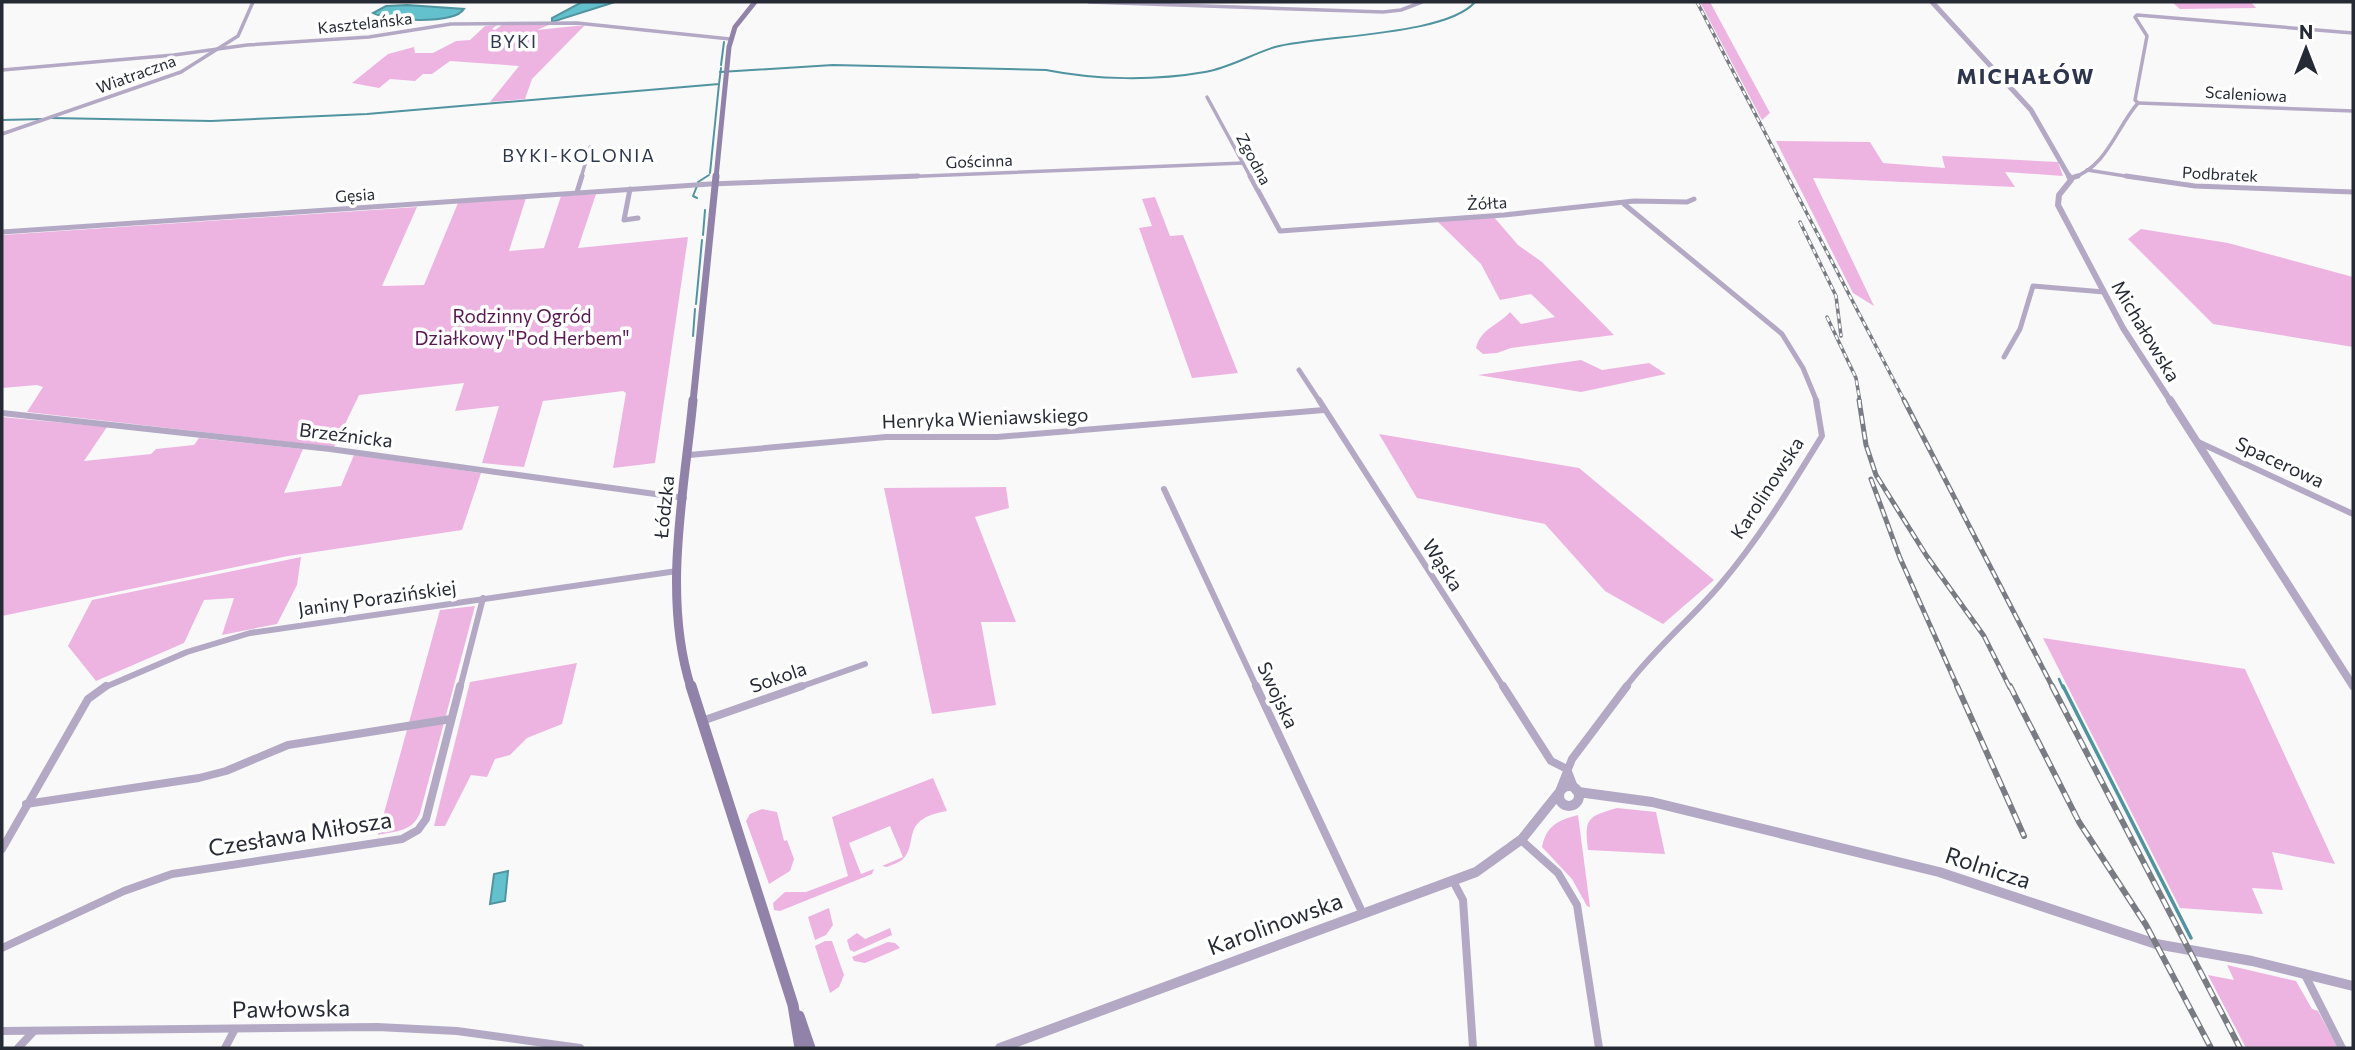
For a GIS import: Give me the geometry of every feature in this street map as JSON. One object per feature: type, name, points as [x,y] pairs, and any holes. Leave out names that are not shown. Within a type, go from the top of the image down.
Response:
[{"type":"main road","name":"Łódzka","points":[[755,2],[738,21],[730,39],[712,184],[677,571],[677,618],[681,651],[702,721],[794,1009],[810,1048]]},
{"type":"main road","name":"Łódzka","points":[[794,1009],[800,1048]]},
{"type":"street","name":"Wiatraczna","points":[[2,134],[179,73],[240,34],[253,2]]},
{"type":"street","points":[[1089,2],[1291,11],[1390,11],[1422,2]]},
{"type":"street","points":[[1291,11],[1292,2]]},
{"type":"street","points":[[1932,2],[2031,110],[2071,178],[2087,170],[2106,152],[2138,103],[2135,100],[2147,36],[2135,16],[2353,33]]},
{"type":"street","name":"Kasztelańska","points":[[2,70],[380,36],[456,24],[584,24],[730,39]]},
{"type":"street","name":"Zgodna","points":[[1207,97],[1280,231]]},
{"type":"street","name":"Scaleniowa","points":[[2138,103],[2353,111]]},
{"type":"street","points":[[577,192],[590,147]]},
{"type":"street","name":"Gościnna","points":[[712,184],[1243,163]]},
{"type":"street","name":"Podbratek","points":[[2087,170],[2195,186],[2353,192]]},
{"type":"street","name":"Michałowska","points":[[2071,178],[2059,195],[2058,205],[2104,292],[2194,439],[2353,686]]},
{"type":"street","name":"Gęsia","points":[[2,232],[712,184]]},
{"type":"street","points":[[630,189],[624,220],[639,218]]},
{"type":"street","name":"Żółta","points":[[1280,231],[1624,204],[1687,202],[1694,199]]},
{"type":"street","name":"Karolinowska","points":[[1000,1048],[1018,1045],[1492,864],[1521,840],[1548,812],[1567,769],[1646,660],[1718,587],[1761,534],[1822,436],[1824,426],[1807,378],[1791,344],[1782,334],[1624,204]]},
{"type":"street","points":[[2004,357],[2020,329],[2033,286],[2104,292]]},
{"type":"street","name":"Wąska","points":[[1298,370],[1551,761],[1567,769]]},
{"type":"street","name":"Henryka Wieniawskiego","points":[[689,455],[878,438],[997,437],[1324,410]]},
{"type":"street","name":"Brzeźnicka","points":[[2,413],[330,449],[684,498]]},
{"type":"street","name":"Spacerowa","points":[[2194,439],[2353,514]]},
{"type":"street","name":"Swojska","points":[[1164,489],[1363,914]]},
{"type":"street","name":"Janiny Porazińskiej","points":[[26,804],[76,716],[92,695],[110,684],[185,651],[226,637],[677,571]]},
{"type":"street","name":"Czesława Miłosza","points":[[2,948],[124,891],[172,874],[408,836],[418,830],[426,819],[483,598]]},
{"type":"street","name":"Sokola","points":[[702,721],[865,664]]},
{"type":"street","points":[[2,849],[26,804],[211,775],[288,745],[451,719]]},
{"type":"street","points":[[1567,769],[1575,797]]},
{"type":"street","points":[[1569,787],[1575,797],[1560,800],[1559,792],[1569,787]]},
{"type":"street","name":"Karolinowska","points":[[1548,812],[1575,797]]},
{"type":"street","name":"Rolnicza","points":[[1575,797],[1662,804],[1939,872],[2156,944],[2353,986]]},
{"type":"street","points":[[1521,840],[1557,871],[1575,897],[1581,917],[1599,1048]]},
{"type":"street","points":[[1453,881],[1463,900],[1473,1048]]},
{"type":"street","points":[[2304,974],[2342,1048]]},
{"type":"street","name":"Pawłowska","points":[[2,1031],[403,1028],[457,1031],[580,1048]]},
{"type":"street","points":[[225,1048],[235,1029]]},
{"type":"street","points":[[18,1048],[34,1031]]},
{"type":"green space","points":[[1700,2],[1710,2],[1770,113],[1762,120]]},
{"type":"green space","points":[[2172,2],[2251,2],[2256,8],[2180,9]]},
{"type":"green space","points":[[551,24],[537,30],[585,25],[532,79],[525,99],[490,102],[519,66],[450,61],[432,74],[423,74],[415,81],[390,79],[379,88],[352,83],[388,54],[414,47],[415,53],[433,53],[456,41],[470,40],[485,26],[497,25],[492,29],[495,30],[502,25]]},
{"type":"green space","points":[[1776,141],[1870,142],[1883,163],[1945,168],[1942,156],[2058,162],[2063,176],[2005,172],[2015,187],[1813,178],[1874,306],[1853,293]]},
{"type":"green space","name":"Rodzinny Ogród Działkowy \"Pod Herbem\"","points":[[596,194],[578,248],[688,237],[655,463],[613,468],[626,393],[623,391],[543,401],[524,467],[482,463],[499,406],[455,411],[464,383],[359,395],[334,447],[27,412],[43,387],[37,385],[2,388],[2,235],[417,207],[382,286],[424,285],[458,203],[526,198],[509,251],[544,248],[561,196]]},
{"type":"green space","points":[[1155,197],[1170,236],[1183,235],[1238,373],[1192,378],[1139,228],[1152,226],[1142,199]]},
{"type":"green space","points":[[1493,216],[1518,245],[1542,262],[1614,335],[1511,348],[1497,353],[1483,354],[1476,348],[1482,336],[1510,312],[1521,324],[1555,317],[1531,294],[1500,300],[1481,264],[1437,221]]},
{"type":"green space","points":[[2141,229],[2228,243],[2353,277],[2353,347],[2213,324],[2128,239]]},
{"type":"green space","points":[[1581,360],[1602,370],[1649,363],[1666,374],[1581,392],[1478,375]]},
{"type":"green space","points":[[2,417],[107,427],[84,461],[151,454],[156,449],[194,445],[199,438],[303,449],[284,493],[341,486],[354,455],[481,473],[462,530],[288,556],[2,616]]},
{"type":"green space","points":[[1379,434],[1579,468],[1714,580],[1663,624],[1605,591],[1545,524],[1417,498]]},
{"type":"green space","points":[[1006,487],[1009,508],[975,517],[1016,622],[981,622],[996,705],[932,714],[884,488]]},
{"type":"green space","points":[[301,557],[297,585],[277,624],[222,635],[234,598],[204,600],[184,643],[96,681],[68,646],[92,600]]},
{"type":"green space","points":[[475,606],[420,813],[408,827],[378,835],[440,610]]},
{"type":"green space","points":[[2043,638],[2245,669],[2335,864],[2272,852],[2283,890],[2252,888],[2263,914],[2180,908]]},
{"type":"green space","points":[[577,663],[562,724],[527,738],[510,755],[495,759],[487,777],[471,775],[445,826],[434,826],[470,682]]},
{"type":"green space","points":[[933,778],[947,811],[932,815],[916,826],[910,847],[902,860],[887,867],[882,866],[903,857],[890,826],[849,843],[861,874],[874,869],[872,874],[780,911],[774,910],[773,903],[785,892],[806,892],[848,876],[832,817]]},
{"type":"green space","points":[[1617,808],[1656,812],[1665,854],[1588,850],[1587,831],[1590,820]]},
{"type":"green space","points":[[762,809],[777,812],[784,841],[787,840],[794,859],[790,871],[769,884],[746,821],[750,814]]},
{"type":"green space","points":[[1578,815],[1590,907],[1572,879],[1542,847],[1546,834],[1554,825]]},
{"type":"green space","points":[[829,908],[833,925],[826,935],[815,940],[808,917]]},
{"type":"green space","points":[[890,928],[892,935],[854,952],[850,950],[847,940],[857,933],[865,939]]},
{"type":"green space","points":[[832,941],[844,975],[839,987],[830,993],[815,946]]},
{"type":"green space","points":[[888,942],[895,943],[900,948],[865,963],[854,961],[852,957]]},
{"type":"green space","points":[[2227,965],[2296,981],[2312,1009],[2318,1011],[2338,1048],[2246,1048],[2208,975],[2234,980]]},
{"type":"water","points":[[582,2],[615,2],[552,22],[552,18]]},
{"type":"water","points":[[386,6],[464,9],[448,18],[420,20],[392,18],[373,13]]},
{"type":"water","points":[[508,871],[505,901],[490,904],[494,874]]},
{"type":"waterway","points":[[721,72],[833,65],[1046,70],[1105,77],[1166,77],[1214,70],[1275,47],[1381,33],[1438,22],[1460,13],[1475,2]]},
{"type":"waterway","points":[[721,65],[724,42]]},
{"type":"waterway","points":[[719,84],[721,72]]},
{"type":"waterway","points":[[51,118],[211,121],[367,114],[719,84]]},
{"type":"waterway","points":[[710,173],[719,84]]},
{"type":"waterway","points":[[2,120],[44,119]]},
{"type":"waterway","points":[[698,182],[709,175]]},
{"type":"waterway","points":[[697,186],[693,196],[697,198]]},
{"type":"waterway","points":[[703,235],[705,210]]},
{"type":"waterway","points":[[696,304],[702,240]]},
{"type":"waterway","points":[[693,336],[695,309]]},
{"type":"waterway","points":[[2059,679],[2063,688]]},
{"type":"waterway","points":[[2063,686],[2191,938]]},
{"type":"railway","points":[[1697,2],[1905,402]]},
{"type":"railway","points":[[1800,222],[1836,296],[1841,336]]},
{"type":"railway","points":[[1827,317],[1856,378],[1860,402]]},
{"type":"railway","points":[[1859,400],[1866,445],[1876,475],[1926,555],[1984,636],[2010,688]]},
{"type":"railway","points":[[1904,400],[2053,688]]},
{"type":"railway","points":[[1871,479],[1900,558],[1958,688]]},
{"type":"railway","points":[[1957,686],[2024,836]]},
{"type":"railway","points":[[2010,686],[2079,822],[2146,925],[2211,1048]]},
{"type":"railway","points":[[2052,686],[2240,1048]]},
{"type":"district","name":"BYKI","points":[[514,42]]},
{"type":"district","name":"MICHAŁÓW","points":[[2026,77]]},
{"type":"district","name":"BYKI-KOLONIA","points":[[579,156]]}]
